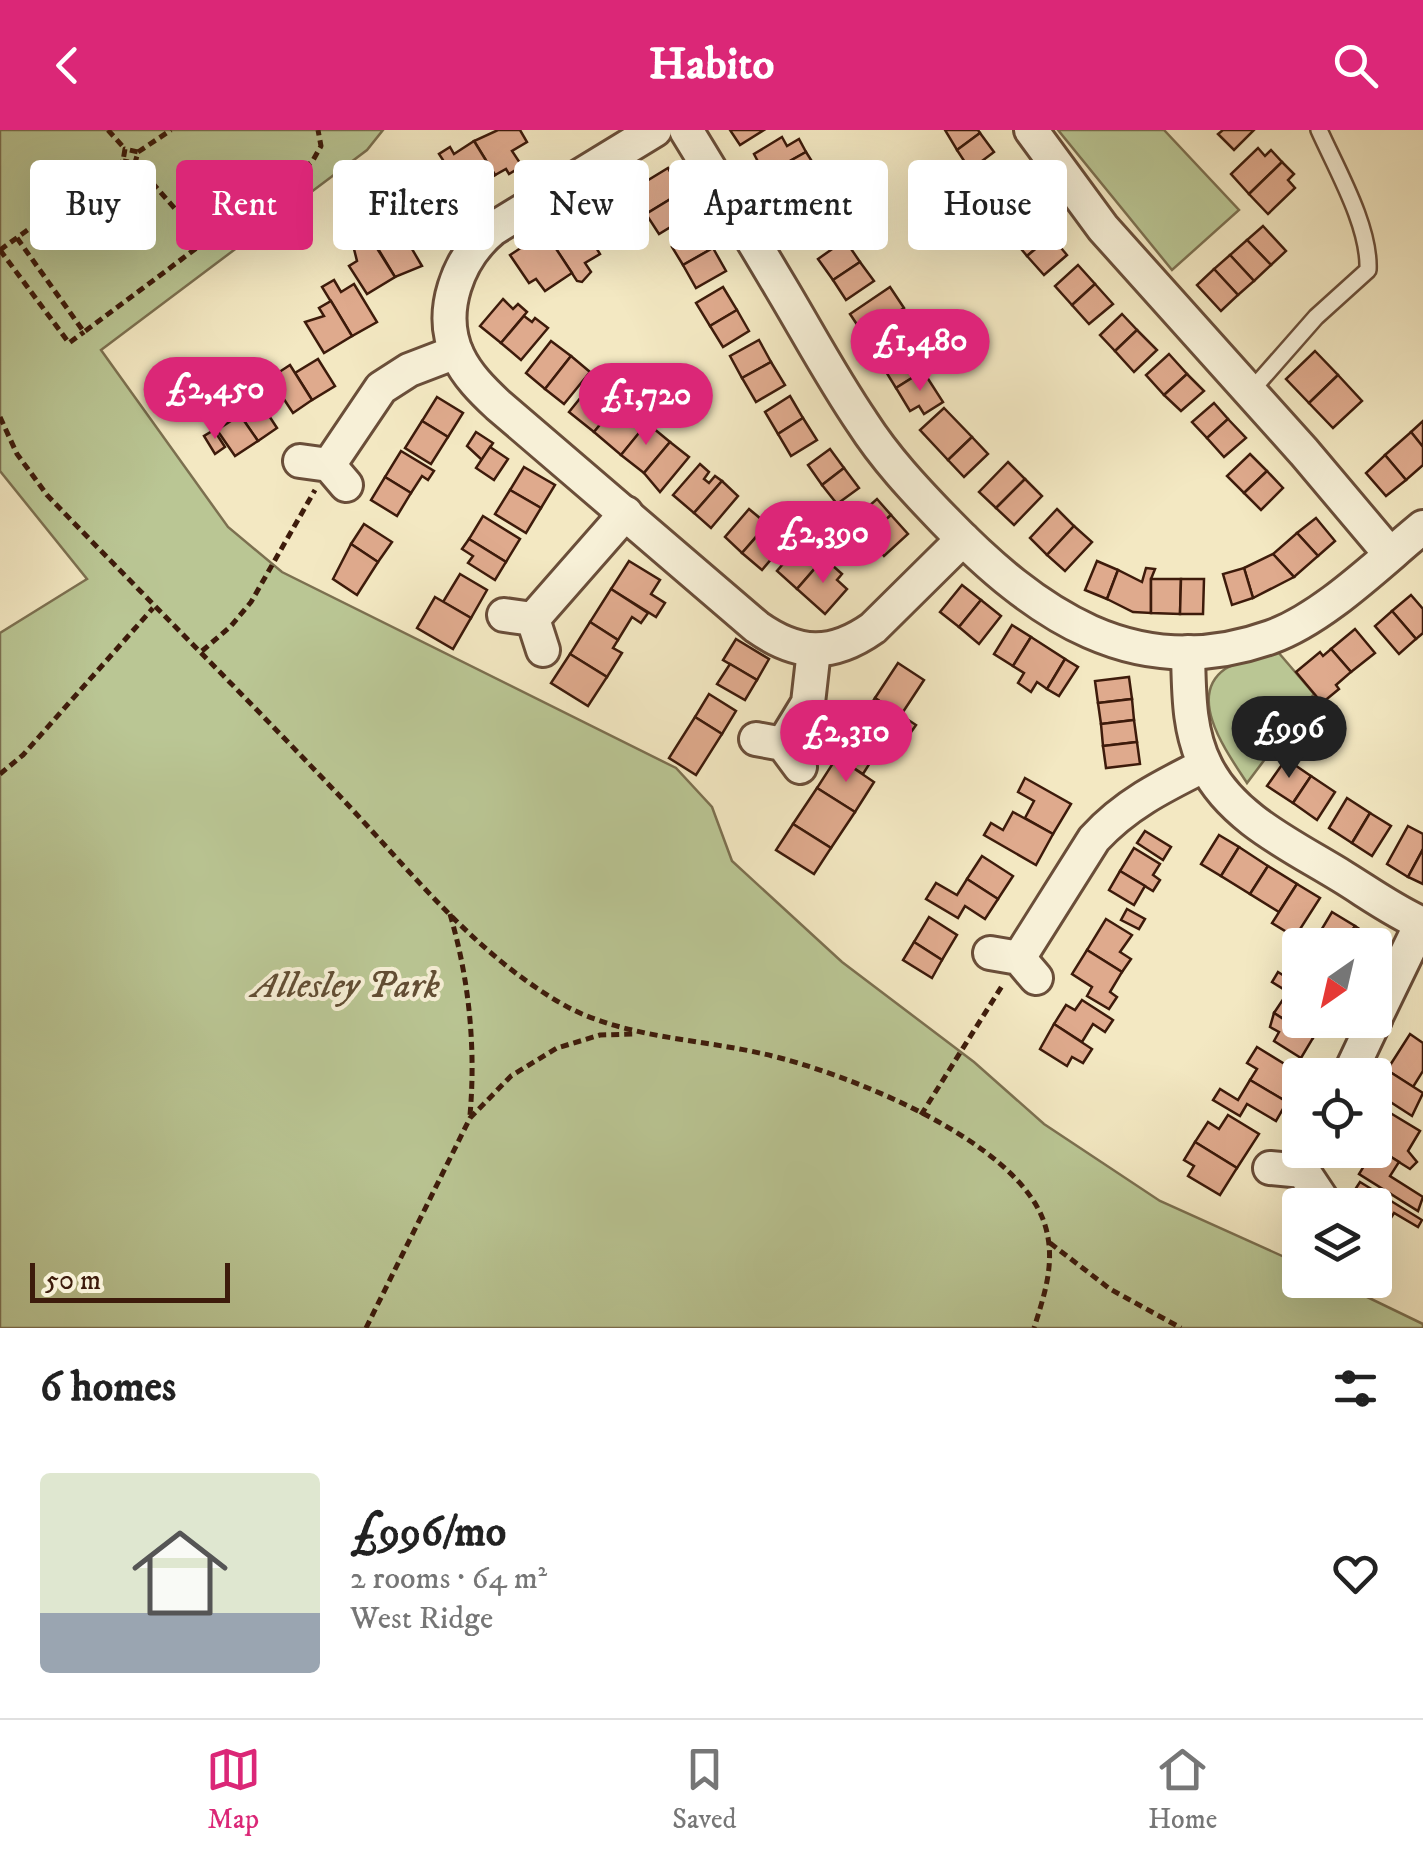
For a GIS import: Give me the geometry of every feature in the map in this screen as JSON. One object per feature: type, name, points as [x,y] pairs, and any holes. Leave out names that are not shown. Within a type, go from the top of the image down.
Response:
[{"type":"street","points":[[655,130],[483,237],[468,257],[455,285],[450,316],[456,352],[472,378],[757,627],[783,642],[814,650],[846,645],[874,628],[963,540]]},
{"type":"street","points":[[686,130],[862,423],[902,476],[1020,592],[1089,633],[1157,651],[1188,652],[1252,643],[1296,626],[1423,526]]},
{"type":"street","points":[[1030,130],[1103,228],[1390,554]]},
{"type":"street","points":[[325,470],[381,388],[410,370],[456,352]]},
{"type":"street","points":[[527,628],[626,512]]},
{"type":"street","points":[[780,750],[808,703],[814,650]]},
{"type":"street","points":[[1188,652],[1192,722],[1205,765],[1228,798],[1259,824],[1422,924],[1392,985]]},
{"type":"street","points":[[1015,963],[1107,825],[1140,798],[1205,765]]},
{"type":"lane","points":[[1250,392],[1316,317],[1368,270],[1369,254],[1363,233],[1319,130]]},
{"type":"path","points":[[108,130],[125,149],[138,152]]},
{"type":"path","points":[[136,160],[138,152],[171,130]]},
{"type":"path","points":[[313,160],[321,146],[318,130]]},
{"type":"path","points":[[123,160],[125,149]]},
{"type":"path","points":[[156,187],[176,210]]},
{"type":"path","points":[[2,249],[30,229]]},
{"type":"path","points":[[0,237],[2,249],[69,343],[193,250]]},
{"type":"path","points":[[17,238],[84,332]]},
{"type":"path","points":[[0,417],[17,454],[47,495],[450,912],[517,974],[590,1018],[640,1034],[762,1054],[826,1070],[970,1140],[1019,1181],[1036,1204],[1048,1241],[1050,1278],[1034,1328]]},
{"type":"path","points":[[201,651],[251,602],[325,470]]},
{"type":"path","points":[[0,774],[24,755],[154,607]]},
{"type":"path","points":[[450,912],[466,981],[474,1073],[470,1118]]},
{"type":"path","points":[[922,1115],[1015,963]]},
{"type":"path","points":[[366,1328],[470,1118],[511,1076],[557,1048],[600,1035],[640,1034]]},
{"type":"path","points":[[1048,1241],[1110,1288],[1182,1328]]},
{"type":"green space","name":"Allesley Park","points":[[0,130],[383,130],[354,160],[333,160],[333,176],[313,191],[313,160],[176,160],[176,250],[234,250],[101,350],[228,527],[282,572],[676,768],[712,807],[732,861],[842,962],[974,1062],[1044,1124],[1160,1201],[1282,1256],[1282,1298],[1369,1298],[1423,1324],[1423,1328],[0,1328],[0,633],[87,579],[0,471]]},
{"type":"green space","points":[[1058,130],[1164,130],[1239,210],[1172,270]]},
{"type":"green space","points":[[1278,652],[1314,694],[1247,783],[1214,726],[1209,695],[1214,681],[1225,669]]},
{"type":"building","points":[[498,130],[520,130],[527,142],[512,151],[518,160],[514,160],[514,171],[509,174],[506,169],[495,175],[494,160],[486,160],[474,141]]},
{"type":"building","points":[[730,130],[764,130],[740,145]]},
{"type":"building","points":[[945,130],[978,130],[980,133],[957,150]]},
{"type":"building","points":[[1223,130],[1254,130],[1234,150],[1218,134]]},
{"type":"building","points":[[980,133],[994,152],[983,160],[964,160],[957,150]]},
{"type":"building","points":[[782,137],[787,146],[799,139],[806,152],[792,160],[757,160],[754,154]]},
{"type":"building","points":[[474,141],[486,160],[443,160],[439,154],[450,147],[454,154]]},
{"type":"building","points":[[1258,148],[1265,156],[1271,150],[1282,162],[1249,194],[1231,174]]},
{"type":"building","points":[[806,152],[811,160],[792,160]]},
{"type":"building","points":[[1282,162],[1294,174],[1288,180],[1295,188],[1268,214],[1249,194]]},
{"type":"building","points":[[669,170],[669,200],[649,212],[649,180]]},
{"type":"building","points":[[669,200],[669,228],[659,234],[649,212]]},
{"type":"building","points":[[1263,226],[1286,251],[1271,265],[1247,240]]},
{"type":"building","points":[[1247,240],[1271,265],[1254,281],[1230,255]]},
{"type":"building","points":[[354,250],[378,250],[395,277],[367,294],[349,266],[357,261]]},
{"type":"building","points":[[379,250],[413,250],[422,266],[395,277]]},
{"type":"building","points":[[518,250],[557,250],[572,273],[545,291],[536,279],[529,283],[510,255]]},
{"type":"building","points":[[557,250],[598,250],[600,254],[585,263],[591,272],[582,282],[577,281]]},
{"type":"building","points":[[674,250],[709,250],[683,265]]},
{"type":"building","points":[[714,250],[726,271],[696,288],[683,265]]},
{"type":"building","points":[[831,250],[852,250],[860,262],[833,280],[818,259]]},
{"type":"building","points":[[1034,250],[1063,250],[1067,255],[1044,275],[1027,256]]},
{"type":"building","points":[[1230,255],[1254,281],[1238,295],[1214,269]]},
{"type":"building","points":[[860,262],[874,281],[846,300],[833,280]]},
{"type":"building","points":[[1078,265],[1095,284],[1072,305],[1055,286]]},
{"type":"building","points":[[1214,269],[1238,295],[1221,311],[1197,285]]},
{"type":"building","points":[[334,280],[341,292],[354,284],[377,322],[352,336],[322,287]]},
{"type":"building","points":[[1095,284],[1113,304],[1089,324],[1072,305]]},
{"type":"building","points":[[723,287],[737,310],[710,326],[696,303]]},
{"type":"building","points":[[890,287],[904,308],[864,335],[850,314]]},
{"type":"building","points":[[503,299],[513,309],[518,304],[527,312],[501,343],[480,326]]},
{"type":"building","points":[[331,301],[352,336],[324,353],[305,322],[324,316],[319,308]]},
{"type":"building","points":[[737,310],[749,331],[723,347],[710,326]]},
{"type":"building","points":[[1122,314],[1137,330],[1115,351],[1100,335]]},
{"type":"building","points":[[524,316],[532,322],[535,318],[548,328],[521,360],[501,343]]},
{"type":"building","points":[[891,316],[905,336],[878,354],[864,335]]},
{"type":"building","points":[[1137,330],[1157,350],[1134,372],[1115,351]]},
{"type":"building","points":[[759,340],[771,362],[742,378],[730,356]]},
{"type":"building","points":[[551,341],[571,356],[545,389],[526,373]]},
{"type":"building","points":[[910,350],[923,371],[896,388],[883,367]]},
{"type":"building","points":[[1315,351],[1338,375],[1309,403],[1286,379]]},
{"type":"building","points":[[1169,354],[1187,374],[1164,395],[1146,375]]},
{"type":"building","points":[[571,356],[590,372],[564,404],[545,389]]},
{"type":"building","points":[[318,359],[335,386],[312,400],[295,373]]},
{"type":"building","points":[[771,362],[785,385],[756,402],[742,378]]},
{"type":"building","points":[[290,365],[312,400],[293,413],[270,378]]},
{"type":"building","points":[[923,371],[943,402],[924,414],[919,406],[910,411],[896,388]]},
{"type":"building","points":[[1187,374],[1204,391],[1181,411],[1164,395]]},
{"type":"building","points":[[1338,375],[1362,401],[1333,428],[1309,403]]},
{"type":"building","points":[[594,381],[619,402],[594,432],[569,412]]},
{"type":"building","points":[[624,395],[652,418],[621,455],[594,432]]},
{"type":"building","points":[[790,396],[803,418],[778,434],[765,412]]},
{"type":"building","points":[[437,397],[463,413],[448,437],[422,421]]},
{"type":"building","points":[[260,402],[277,428],[258,441],[240,415]]},
{"type":"building","points":[[1214,403],[1228,419],[1207,438],[1192,422]]},
{"type":"building","points":[[944,408],[972,437],[948,460],[920,430]]},
{"type":"building","points":[[240,415],[258,441],[235,456],[217,430]]},
{"type":"building","points":[[803,418],[817,440],[791,456],[778,434]]},
{"type":"building","points":[[1228,419],[1246,438],[1224,457],[1207,438]]},
{"type":"building","points":[[422,421],[448,437],[431,464],[405,448]]},
{"type":"building","points":[[1423,421],[1423,447],[1411,432]]},
{"type":"building","points":[[647,423],[670,442],[644,473],[621,455]]},
{"type":"building","points":[[214,430],[225,447],[215,454],[204,436]]},
{"type":"building","points":[[476,432],[493,443],[482,460],[467,446]]},
{"type":"building","points":[[1411,432],[1423,447],[1423,465],[1406,480],[1385,455]]},
{"type":"building","points":[[972,437],[988,454],[964,477],[948,460]]},
{"type":"building","points":[[670,442],[689,457],[660,492],[644,473]]},
{"type":"building","points":[[490,447],[508,459],[494,480],[476,468]]},
{"type":"building","points":[[830,449],[844,468],[822,485],[808,465]]},
{"type":"building","points":[[401,451],[434,471],[428,480],[422,476],[411,493],[385,477]]},
{"type":"building","points":[[1250,454],[1267,471],[1244,493],[1227,476]]},
{"type":"building","points":[[1385,455],[1406,480],[1386,496],[1366,473]]},
{"type":"building","points":[[1008,462],[1025,479],[996,508],[979,492]]},
{"type":"building","points":[[700,464],[709,472],[704,479],[709,483],[715,476],[722,481],[694,513],[673,495]]},
{"type":"building","points":[[524,467],[555,485],[541,508],[510,490]]},
{"type":"building","points":[[844,468],[859,488],[837,504],[822,485]]},
{"type":"building","points":[[1267,471],[1283,488],[1261,510],[1244,493]]},
{"type":"building","points":[[385,477],[411,493],[397,516],[371,500]]},
{"type":"building","points":[[1025,479],[1042,496],[1014,525],[996,508]]},
{"type":"building","points":[[722,481],[738,496],[711,528],[694,513]]},
{"type":"building","points":[[510,490],[541,508],[526,533],[495,514]]},
{"type":"building","points":[[877,499],[891,515],[867,536],[853,520]]},
{"type":"building","points":[[749,509],[767,524],[742,553],[725,537]]},
{"type":"building","points":[[1057,509],[1074,526],[1047,555],[1030,538]]},
{"type":"building","points":[[891,515],[908,534],[884,556],[867,536]]},
{"type":"building","points":[[483,516],[520,539],[506,562],[469,539]]},
{"type":"building","points":[[1316,518],[1335,541],[1318,556],[1297,533]]},
{"type":"building","points":[[364,524],[392,542],[378,562],[351,544]]},
{"type":"building","points":[[1074,526],[1092,542],[1065,571],[1047,555]]},
{"type":"building","points":[[765,527],[784,544],[762,570],[742,553]]},
{"type":"building","points":[[1297,533],[1318,556],[1294,577],[1273,554]]},
{"type":"building","points":[[469,539],[506,562],[495,580],[468,563],[473,556],[462,549]]},
{"type":"building","points":[[801,543],[821,561],[797,589],[777,571]]},
{"type":"building","points":[[351,544],[378,562],[357,595],[333,579]]},
{"type":"building","points":[[1273,554],[1294,577],[1253,598],[1244,568]]},
{"type":"building","points":[[824,558],[842,574],[837,580],[847,589],[825,614],[797,589]]},
{"type":"building","points":[[629,561],[660,580],[651,594],[665,603],[656,617],[611,589]]},
{"type":"building","points":[[1097,561],[1118,570],[1107,599],[1085,590]]},
{"type":"building","points":[[1146,568],[1155,569],[1151,579],[1151,613],[1133,612],[1107,599],[1118,570],[1142,582]]},
{"type":"building","points":[[1244,568],[1253,598],[1232,605],[1223,574]]},
{"type":"building","points":[[460,574],[487,590],[471,618],[443,602]]},
{"type":"building","points":[[1151,579],[1181,579],[1180,614],[1151,613]]},
{"type":"building","points":[[1181,579],[1204,579],[1203,614],[1180,614]]},
{"type":"building","points":[[962,585],[981,600],[959,627],[940,612]]},
{"type":"building","points":[[611,589],[648,613],[641,623],[632,617],[618,640],[590,622]]},
{"type":"building","points":[[1411,595],[1423,609],[1423,633],[1416,639],[1392,611]]},
{"type":"building","points":[[435,597],[471,618],[453,649],[417,628]]},
{"type":"building","points":[[981,600],[1001,616],[979,644],[959,627]]},
{"type":"building","points":[[1392,611],[1416,639],[1399,654],[1375,626]]},
{"type":"building","points":[[590,622],[618,640],[613,648],[622,653],[607,677],[570,654]]},
{"type":"building","points":[[1012,625],[1031,637],[1013,666],[994,654]]},
{"type":"building","points":[[1355,629],[1375,653],[1351,672],[1331,649]]},
{"type":"building","points":[[1031,637],[1065,659],[1047,689],[1037,682],[1031,692],[1018,683],[1024,673],[1013,666]]},
{"type":"building","points":[[736,639],[769,659],[757,680],[723,660]]},
{"type":"building","points":[[1331,649],[1351,672],[1322,703],[1296,672],[1320,652],[1323,656]]},
{"type":"building","points":[[570,654],[607,677],[588,706],[551,683]]},
{"type":"building","points":[[1065,659],[1078,667],[1059,696],[1047,689]]},
{"type":"building","points":[[898,663],[924,680],[901,715],[875,698]]},
{"type":"building","points":[[730,664],[757,680],[745,700],[717,684]]},
{"type":"building","points":[[1129,677],[1132,699],[1098,703],[1095,681]]},
{"type":"building","points":[[709,694],[736,711],[722,734],[695,717]]},
{"type":"building","points":[[875,698],[916,725],[897,752],[857,726]]},
{"type":"building","points":[[1132,699],[1134,720],[1101,724],[1098,703]]},
{"type":"building","points":[[695,717],[722,734],[696,775],[669,758]]},
{"type":"building","points":[[1134,720],[1137,742],[1103,746],[1101,724]]},
{"type":"building","points":[[853,734],[878,750],[863,774],[837,757]]},
{"type":"building","points":[[1137,742],[1140,764],[1106,768],[1103,746]]},
{"type":"building","points":[[837,757],[874,782],[855,812],[817,788]]},
{"type":"building","points":[[1286,759],[1311,776],[1293,803],[1267,786]]},
{"type":"building","points":[[1311,776],[1335,792],[1317,820],[1293,803]]},
{"type":"building","points":[[1025,778],[1071,804],[1053,834],[1025,818],[1034,801],[1018,792]]},
{"type":"building","points":[[817,788],[855,812],[831,848],[793,824]]},
{"type":"building","points":[[1347,798],[1370,813],[1352,843],[1329,828]]},
{"type":"building","points":[[1013,812],[1053,834],[1036,865],[984,835],[991,823],[1003,830]]},
{"type":"building","points":[[1370,813],[1391,826],[1372,856],[1352,843]]},
{"type":"building","points":[[793,824],[831,848],[814,874],[776,850]]},
{"type":"building","points":[[1408,826],[1423,834],[1423,849],[1408,877],[1387,864]]},
{"type":"building","points":[[1145,831],[1171,847],[1163,860],[1137,843]]},
{"type":"building","points":[[1219,835],[1239,847],[1221,876],[1201,864]]},
{"type":"building","points":[[1239,847],[1268,866],[1250,894],[1221,876]]},
{"type":"building","points":[[1134,848],[1160,864],[1153,875],[1160,880],[1153,891],[1120,871]]},
{"type":"building","points":[[1423,849],[1423,884],[1408,877]]},
{"type":"building","points":[[982,856],[1013,876],[998,899],[967,879]]},
{"type":"building","points":[[1268,866],[1297,884],[1279,912],[1250,894]]},
{"type":"building","points":[[1120,871],[1145,886],[1134,905],[1109,890]]},
{"type":"building","points":[[967,879],[998,899],[985,919],[965,906],[958,918],[926,899],[936,883],[957,895]]},
{"type":"building","points":[[1297,884],[1320,898],[1301,928],[1282,929],[1272,923]]},
{"type":"building","points":[[1127,909],[1145,919],[1139,929],[1121,920]]},
{"type":"building","points":[[1332,912],[1355,926],[1354,928],[1322,928]]},
{"type":"building","points":[[929,917],[957,935],[942,960],[914,942]]},
{"type":"building","points":[[1106,919],[1132,935],[1120,952],[1131,959],[1122,972],[1087,950]]},
{"type":"building","points":[[914,942],[942,960],[932,978],[903,960]]},
{"type":"building","points":[[1087,950],[1122,972],[1110,992],[1117,997],[1109,1009],[1087,996],[1092,987],[1072,974]]},
{"type":"building","points":[[1278,972],[1282,975],[1282,988],[1272,982]]},
{"type":"building","points":[[1082,1000],[1113,1020],[1105,1032],[1093,1024],[1082,1042],[1054,1024],[1066,1005],[1075,1010]]},
{"type":"building","points":[[1282,1001],[1282,1018],[1274,1013]]},
{"type":"building","points":[[1274,1013],[1282,1018],[1282,1038],[1313,1038],[1301,1058],[1274,1041],[1279,1032],[1270,1027]]},
{"type":"building","points":[[1054,1024],[1092,1049],[1083,1063],[1072,1057],[1067,1066],[1040,1049]]},
{"type":"building","points":[[1410,1034],[1423,1043],[1423,1071],[1413,1087],[1392,1073],[1392,1062]]},
{"type":"building","points":[[1257,1047],[1282,1062],[1282,1099],[1250,1080],[1257,1069],[1247,1063]]},
{"type":"building","points":[[1392,1073],[1423,1093],[1412,1116],[1392,1103]]},
{"type":"building","points":[[1250,1080],[1282,1099],[1282,1111],[1276,1121],[1247,1104],[1240,1116],[1213,1100],[1220,1089],[1238,1100]]},
{"type":"building","points":[[1392,1114],[1420,1131],[1408,1151],[1417,1162],[1410,1169],[1392,1158]]},
{"type":"building","points":[[1228,1115],[1259,1134],[1237,1168],[1195,1142],[1208,1122],[1219,1129]]},
{"type":"building","points":[[1195,1142],[1237,1168],[1220,1195],[1188,1176],[1194,1166],[1184,1160]]},
{"type":"building","points":[[1392,1158],[1399,1162],[1390,1176],[1423,1197],[1418,1211],[1392,1195],[1392,1188],[1381,1188],[1359,1174],[1363,1168],[1392,1168]]},
{"type":"building","points":[[1392,1202],[1422,1220],[1418,1227],[1394,1213],[1392,1216]]}]
